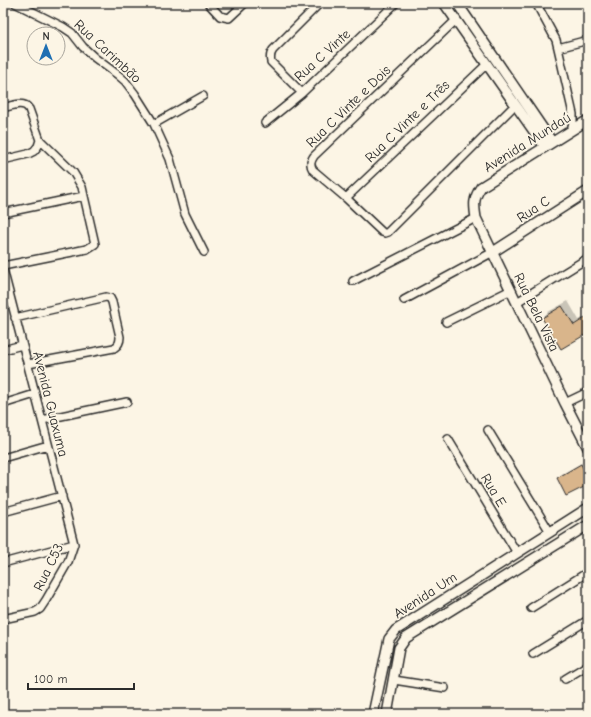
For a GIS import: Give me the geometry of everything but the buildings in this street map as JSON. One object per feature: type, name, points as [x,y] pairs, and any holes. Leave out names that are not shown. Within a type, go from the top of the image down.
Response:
[{"type":"street","name":"Rua Carimbão","points":[[15,3],[63,27],[72,34],[94,58],[125,81],[135,94],[154,124],[170,159],[185,214],[204,252]]},
{"type":"street","points":[[208,3],[220,16],[229,18],[245,3]]},
{"type":"street","name":"Rua C Vinte","points":[[320,3],[271,53],[270,59],[272,62],[302,93],[396,3]]},
{"type":"street","points":[[444,3],[515,105],[549,145]]},
{"type":"street","points":[[457,3],[549,145]]},
{"type":"street","points":[[538,3],[556,40],[573,114],[571,131]]},
{"type":"street","name":"Rua C Vinte e Dois","points":[[456,20],[314,156],[310,165],[313,170],[346,198],[382,232],[385,233],[388,232],[515,105]]},
{"type":"street","points":[[558,48],[588,40]]},
{"type":"street","name":"Rua C Vinte e Três","points":[[346,198],[486,64]]},
{"type":"street","points":[[265,123],[302,93]]},
{"type":"street","points":[[154,124],[203,96]]},
{"type":"street","points":[[3,108],[22,104],[28,106],[40,140],[73,172],[82,187],[96,244],[86,249],[3,268]]},
{"type":"street","name":"Avenida Mundaú","points":[[481,187],[588,120]]},
{"type":"street","points":[[3,160],[28,154],[34,151],[40,140]]},
{"type":"street","name":"Rua Bela Vista","points":[[481,187],[476,195],[474,205],[476,218],[588,448]]},
{"type":"street","name":"Rua C","points":[[493,252],[588,191]]},
{"type":"street","points":[[3,214],[84,196]]},
{"type":"street","points":[[353,281],[476,218]]},
{"type":"street","points":[[404,300],[493,252]]},
{"type":"street","points":[[516,302],[588,258]]},
{"type":"street","name":"Avenida Guaxuma","points":[[3,268],[6,297],[16,318],[74,544]]},
{"type":"street","points":[[446,322],[511,290]]},
{"type":"street","points":[[16,318],[106,297],[110,298],[112,302],[120,337],[118,346],[28,364]]},
{"type":"street","points":[[3,350],[22,345]]},
{"type":"street","points":[[566,403],[588,392]]},
{"type":"street","points":[[3,404],[35,394]]},
{"type":"street","points":[[42,420],[126,402]]},
{"type":"street","points":[[488,430],[550,532]]},
{"type":"street","name":"Rua E","points":[[448,440],[520,551]]},
{"type":"street","points":[[3,458],[48,445]]},
{"type":"street","points":[[3,512],[62,496]]},
{"type":"street","name":"Avenida Um","points":[[373,714],[389,639],[396,630],[588,508]]},
{"type":"street","name":"Avenida Um","points":[[388,714],[399,648],[406,638],[588,525]]},
{"type":"street","name":"Rua C53","points":[[3,563],[74,544]]},
{"type":"street","name":"Rua C53","points":[[3,619],[35,612],[40,609],[68,562],[74,544]]},
{"type":"street","points":[[520,551],[531,560]]},
{"type":"street","points":[[531,608],[588,572]]},
{"type":"street","points":[[533,654],[588,620]]},
{"type":"street","points":[[565,679],[588,665]]},
{"type":"street","points":[[394,680],[445,688]]}]
